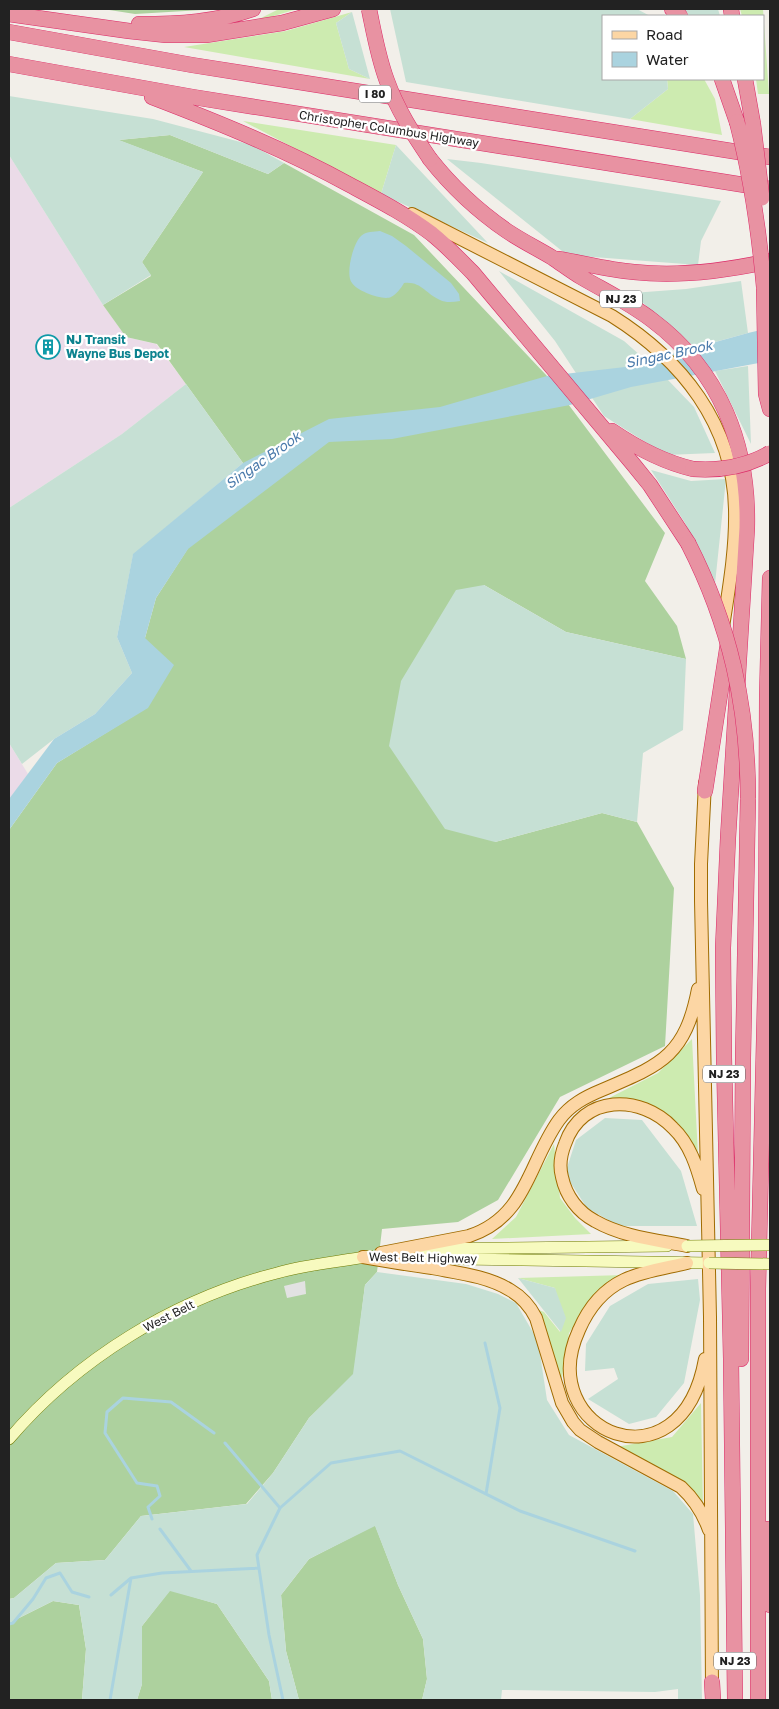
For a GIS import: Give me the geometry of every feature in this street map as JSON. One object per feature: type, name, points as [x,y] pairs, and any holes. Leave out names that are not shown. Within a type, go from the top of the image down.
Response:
[{"type":"highway","points":[[71,23],[186,23],[222,18],[254,9]]},
{"type":"highway","points":[[9,14],[148,34],[206,35],[282,23],[334,9]]},
{"type":"highway","name":"NJ 23","points":[[369,9],[381,63],[401,113],[430,159],[453,187],[506,230],[652,320],[684,348],[706,376],[722,403],[740,448],[747,493],[747,528],[723,948],[735,1700]]},
{"type":"highway","points":[[380,9],[388,58],[398,95],[412,128],[430,159]]},
{"type":"highway","name":"I 80","points":[[9,32],[183,63],[770,157]]},
{"type":"highway","name":"Christopher Columbus Highway","points":[[9,64],[230,103],[770,189]]},
{"type":"highway","points":[[722,80],[737,122],[753,200],[764,287]]},
{"type":"highway","points":[[745,80],[753,124],[764,217],[765,376],[766,394],[770,409]]},
{"type":"highway","points":[[121,84],[265,142],[318,167],[378,199],[410,219],[454,254],[491,293],[650,485],[688,543],[700,565],[718,609],[737,675],[747,749],[748,798],[743,1067],[741,1476],[735,1621]]},
{"type":"highway","points":[[552,258],[632,272],[660,274],[736,268],[770,261]]},
{"type":"highway","points":[[598,422],[631,444],[649,453],[693,469],[709,470],[735,467],[759,460],[770,453]]},
{"type":"highway","points":[[705,791],[747,528]]},
{"type":"highway","name":"NJ 23","points":[[758,1700],[757,1408],[760,1147],[766,956],[770,578]]},
{"type":"highway","points":[[770,598],[770,605]]},
{"type":"highway","points":[[757,1408],[767,1523],[770,1604]]},
{"type":"highway","points":[[712,1682],[712,1700]]},
{"type":"main road","points":[[378,199],[430,222],[595,306],[627,326],[659,350],[688,381],[706,409],[723,442],[732,475],[736,510],[732,566],[710,723],[701,864],[710,1317],[712,1682]]},
{"type":"main road","points":[[380,1253],[470,1236],[492,1226],[509,1212],[553,1130],[572,1106],[590,1095],[650,1068],[668,1055],[682,1037],[695,1002],[700,975],[701,937]]},
{"type":"main road","points":[[687,1246],[635,1236],[606,1227],[588,1217],[574,1204],[563,1184],[561,1164],[567,1138],[582,1119],[598,1109],[619,1104],[643,1107],[664,1119],[682,1138],[694,1161],[704,1194],[708,1226]]},
{"type":"main road","name":"West Belt Highway","points":[[363,1257],[415,1249],[770,1245]]},
{"type":"main road","points":[[363,1257],[483,1279],[510,1290],[522,1298],[531,1307],[536,1318],[562,1402],[580,1430],[598,1442],[681,1487],[698,1506],[712,1540]]},
{"type":"main road","name":"West Belt Highway","points":[[363,1257],[770,1264]]},
{"type":"main road","name":"West Belt","points":[[9,1439],[53,1394],[97,1358],[169,1315],[221,1292],[274,1273],[301,1266],[363,1257]]},
{"type":"main road","points":[[687,1264],[625,1280],[603,1295],[588,1312],[575,1339],[571,1367],[572,1388],[585,1413],[606,1430],[625,1436],[648,1435],[669,1427],[685,1412],[696,1392],[704,1367],[710,1317]]},
{"type":"shaded area","name":"NJ Transit Wayne Bus Depot","points":[[9,155],[103,305],[126,337],[156,344],[186,384],[122,434],[9,508]]},
{"type":"shaded area","points":[[9,743],[28,774],[9,800]]},
{"type":"shaded area","points":[[305,1281],[306,1294],[287,1298],[284,1286]]},
{"type":"green space","points":[[103,9],[219,9],[135,14]]},
{"type":"green space","points":[[279,9],[297,9],[251,23]]},
{"type":"green space","points":[[390,9],[637,9],[648,15],[602,15],[602,80],[667,80],[668,89],[630,119],[406,82]]},
{"type":"green space","points":[[679,9],[718,9],[720,15],[685,15]]},
{"type":"green space","points":[[740,9],[763,9],[763,15],[742,15]]},
{"type":"green space","points":[[352,12],[336,23],[349,69],[370,79],[184,47],[286,31]]},
{"type":"green space","points":[[352,12],[370,79],[349,69],[336,23]]},
{"type":"green space","points":[[764,23],[769,94],[758,94],[756,80],[764,80]]},
{"type":"green space","points":[[667,80],[705,80],[715,99],[722,135],[630,119],[668,89]]},
{"type":"green space","points":[[9,96],[153,119],[252,145],[284,163],[268,174],[170,135],[119,140],[203,172],[142,262],[151,275],[103,305],[9,155]]},
{"type":"green space","points":[[243,121],[396,145],[381,194]]},
{"type":"green space","points":[[170,135],[268,174],[284,163],[414,235],[547,376],[665,533],[645,581],[677,626],[686,659],[566,632],[484,585],[495,842],[602,813],[637,822],[674,888],[665,1046],[560,1097],[498,1200],[458,1222],[382,1229],[377,1272],[365,1285],[354,1374],[309,1418],[273,1473],[246,1504],[141,1516],[105,1560],[56,1563],[14,1598],[9,1599],[9,830],[57,763],[148,707],[145,638],[156,598],[243,463],[157,344],[126,337],[103,305],[151,276],[142,262],[203,172],[118,140]]},
{"type":"green space","points":[[396,145],[488,243],[381,194]]},
{"type":"green space","points":[[447,159],[721,201],[701,241],[698,265],[567,255]]},
{"type":"green space","points":[[499,271],[624,341],[668,380],[694,407],[715,453],[666,455],[604,416],[555,341]]},
{"type":"green space","points":[[741,281],[748,333],[693,348],[632,293],[686,289]]},
{"type":"green space","points":[[748,366],[751,444],[715,371]]},
{"type":"green space","points":[[186,384],[243,463],[133,555],[117,637],[132,673],[95,714],[54,739],[22,764],[9,743],[9,508],[122,434]]},
{"type":"green space","points":[[651,470],[691,481],[726,479],[715,584],[685,523]]},
{"type":"green space","points":[[484,585],[566,632],[686,659],[683,730],[643,753],[637,822],[602,813],[495,842],[445,829],[389,746],[401,681],[456,590]]},
{"type":"green space","points":[[692,1039],[698,1155],[647,1104],[609,1098],[658,1073]]},
{"type":"green space","points":[[605,1118],[642,1120],[681,1171],[697,1226],[619,1226],[587,1208],[565,1174],[576,1140]]},
{"type":"green space","points":[[554,1144],[560,1198],[575,1218],[591,1234],[492,1239],[516,1217]]},
{"type":"green space","points":[[377,1272],[466,1284],[498,1294],[516,1303],[538,1341],[547,1400],[569,1435],[673,1491],[693,1514],[700,1595],[702,1700],[678,1700],[678,1689],[655,1692],[502,1690],[501,1700],[422,1700],[427,1679],[423,1639],[398,1585],[375,1526],[309,1559],[281,1595],[286,1651],[299,1700],[272,1700],[269,1681],[217,1604],[170,1591],[142,1626],[142,1684],[137,1700],[82,1700],[86,1649],[79,1605],[53,1601],[9,1623],[9,1599],[14,1598],[56,1563],[105,1560],[141,1516],[247,1504],[273,1473],[309,1418],[353,1374],[365,1285]]},
{"type":"green space","points":[[625,1275],[593,1297],[569,1333],[561,1384],[539,1310],[544,1312],[560,1332],[555,1288],[518,1278]]},
{"type":"green space","points":[[518,1278],[555,1288],[566,1318],[561,1332]]},
{"type":"green space","points":[[698,1279],[700,1300],[684,1383],[656,1417],[629,1424],[588,1399],[618,1379],[614,1368],[585,1371],[586,1344],[610,1306],[648,1284]]},
{"type":"green space","points":[[701,1403],[703,1508],[616,1447],[672,1437]]},
{"type":"green space","points":[[375,1525],[398,1585],[423,1639],[427,1679],[422,1700],[299,1700],[286,1651],[281,1595],[309,1559]]},
{"type":"green space","points":[[170,1590],[217,1604],[269,1681],[272,1700],[137,1700],[142,1684],[142,1626]]},
{"type":"green space","points":[[53,1601],[79,1605],[86,1649],[82,1700],[9,1700],[9,1623]]},
{"type":"water","points":[[380,231],[392,236],[406,246],[451,283],[459,294],[460,301],[442,301],[419,286],[410,283],[404,283],[395,294],[387,298],[370,294],[355,286],[350,279],[349,273],[355,245],[363,234]]},
{"type":"water","name":"Singac Brook","points":[[770,328],[770,361],[631,387],[570,405],[392,439],[329,442],[188,549],[156,598],[145,638],[174,665],[148,708],[57,763],[9,830],[9,799],[54,739],[95,714],[132,673],[117,637],[133,554],[243,463],[329,419],[440,407],[547,376],[625,367]]},
{"type":"waterway","points":[[485,1343],[500,1408],[486,1494]]},
{"type":"waterway","points":[[152,1519],[148,1507],[160,1496],[157,1486],[137,1483],[105,1433],[107,1412],[123,1398],[171,1402],[214,1433]]},
{"type":"waterway","points":[[225,1443],[280,1508]]},
{"type":"waterway","points":[[283,1700],[269,1635],[257,1555],[280,1508],[331,1463],[400,1451],[520,1511],[635,1551]]},
{"type":"waterway","points":[[160,1529],[191,1571]]},
{"type":"waterway","points":[[111,1595],[131,1578],[162,1573],[259,1568]]},
{"type":"waterway","points":[[9,1624],[13,1623],[33,1599],[46,1578],[60,1573],[72,1592],[89,1597]]},
{"type":"waterway","points":[[110,1700],[131,1578]]},
{"type":"place","name":"NJ Transit Wayne Bus Depot","points":[[48,347]]}]
